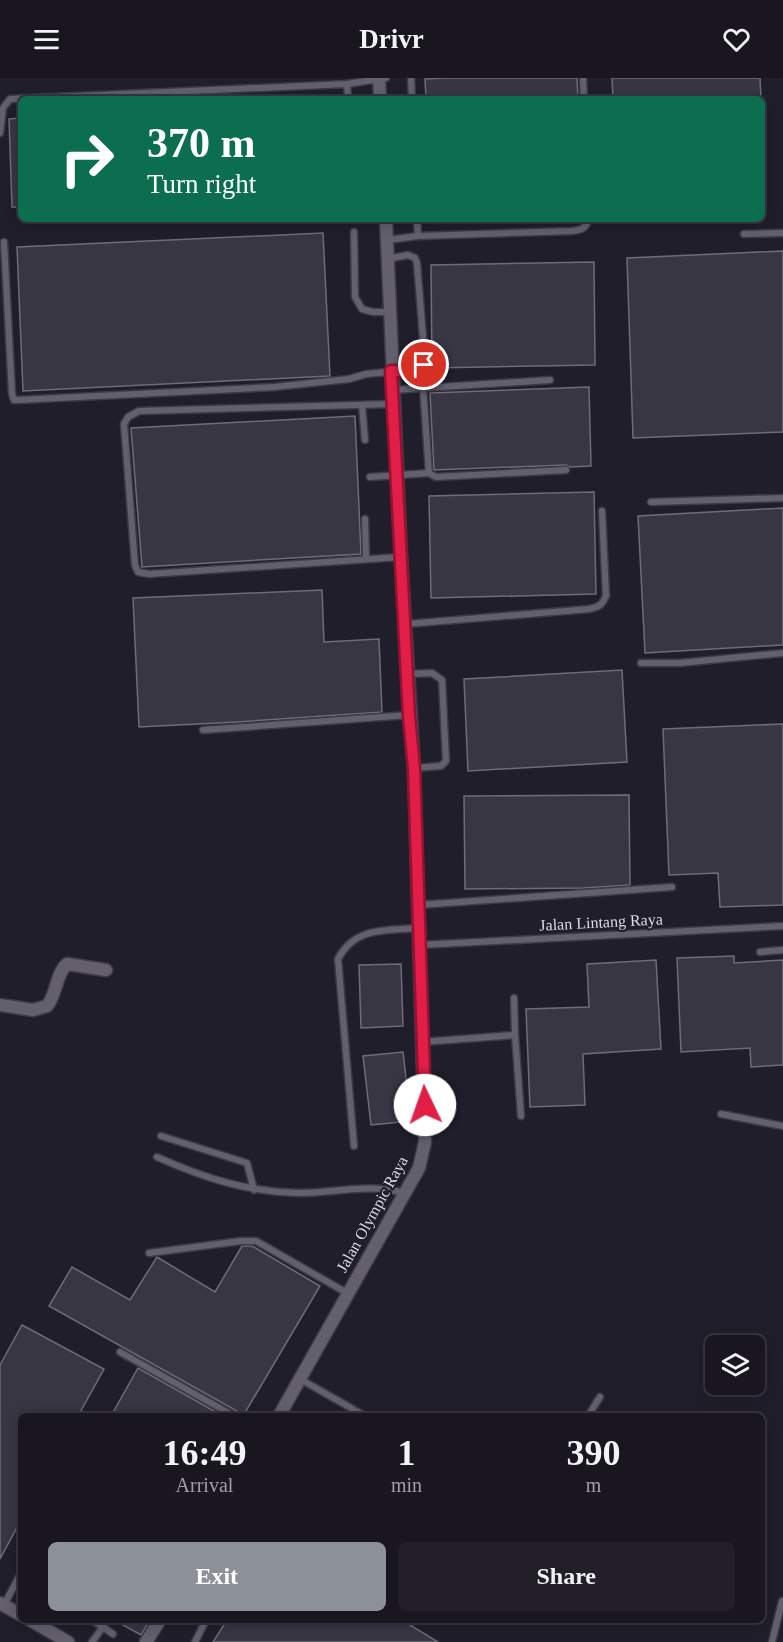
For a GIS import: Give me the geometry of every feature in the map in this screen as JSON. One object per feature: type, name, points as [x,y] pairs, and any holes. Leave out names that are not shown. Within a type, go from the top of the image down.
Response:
[{"type":"street","points":[[380,96],[382,79]]},
{"type":"street","name":"Jalan Olympic Raya","points":[[281,1413],[419,1168],[425,1142],[414,768],[409,716],[391,371],[386,222]]},
{"type":"street","points":[[0,1005],[25,1010],[47,1006],[54,994],[62,968],[67,964],[106,970]]},
{"type":"street","points":[[2,1604],[18,1613]]},
{"type":"street","points":[[35,1623],[68,1642]]},
{"type":"street","points":[[146,1642],[158,1623]]},
{"type":"lane","points":[[411,78],[412,96]]},
{"type":"lane","points":[[583,78],[584,96]]},
{"type":"lane","points":[[77,96],[347,84],[382,79]]},
{"type":"lane","points":[[347,84],[348,96]]},
{"type":"lane","points":[[0,133],[3,108],[10,99],[18,99]]},
{"type":"lane","points":[[417,222],[418,236]]},
{"type":"lane","points":[[387,240],[418,236],[572,231],[581,230],[587,222]]},
{"type":"lane","points":[[354,232],[355,297],[362,309],[389,312]]},
{"type":"lane","points":[[744,234],[783,233]]},
{"type":"lane","points":[[4,242],[14,400],[274,387],[421,369],[425,362],[416,258],[408,255],[387,259]]},
{"type":"lane","points":[[392,390],[550,380]]},
{"type":"lane","points":[[423,387],[429,473]]},
{"type":"lane","points":[[393,404],[139,411],[128,417],[124,424],[135,565],[138,572],[149,574],[401,557]]},
{"type":"lane","points":[[362,406],[366,440]]},
{"type":"lane","points":[[370,477],[429,473],[436,477],[566,470]]},
{"type":"lane","points":[[651,502],[783,498]]},
{"type":"lane","points":[[406,624],[599,607],[606,596],[602,511]]},
{"type":"lane","points":[[365,519],[366,558]]},
{"type":"lane","points":[[641,663],[680,663],[783,652]]},
{"type":"lane","points":[[407,674],[432,673],[441,680],[446,761],[441,766],[414,768]]},
{"type":"lane","points":[[203,730],[409,716]]},
{"type":"lane","points":[[417,906],[672,887]]},
{"type":"lane","name":"Jalan Lintang Raya","points":[[420,945],[783,926]]},
{"type":"lane","points":[[354,1146],[338,959],[348,944],[357,937],[369,933],[420,928]]},
{"type":"lane","points":[[760,952],[783,950]]},
{"type":"lane","points":[[514,998],[520,1116]]},
{"type":"lane","points":[[422,1042],[515,1035]]},
{"type":"lane","points":[[721,1114],[783,1126]]},
{"type":"lane","points":[[161,1136],[248,1163],[254,1190]]},
{"type":"lane","points":[[157,1157],[189,1172],[254,1190],[298,1193],[371,1188],[390,1189],[404,1194]]},
{"type":"lane","points":[[149,1253],[256,1241],[347,1293]]},
{"type":"lane","points":[[120,1352],[229,1413]]},
{"type":"lane","points":[[299,1379],[360,1413]]},
{"type":"lane","points":[[590,1413],[600,1397]]},
{"type":"lane","points":[[2,1604],[18,1579]]},
{"type":"lane","points":[[771,1642],[782,1600]]},
{"type":"lane","points":[[96,1623],[113,1634]]},
{"type":"lane","points":[[195,1642],[204,1623]]},
{"type":"lane","points":[[92,1642],[103,1628]]},
{"type":"building","points":[[577,78],[578,96],[426,96],[425,79]]},
{"type":"building","points":[[612,78],[760,78],[761,96],[613,96]]},
{"type":"building","points":[[18,118],[18,207],[12,207],[9,119]]},
{"type":"building","points":[[323,233],[330,376],[23,391],[17,247]]},
{"type":"building","points":[[783,251],[783,432],[633,438],[627,258]]},
{"type":"building","points":[[594,262],[595,365],[432,368],[431,265]]},
{"type":"building","points":[[589,387],[591,466],[434,470],[430,393]]},
{"type":"building","points":[[355,416],[361,554],[142,567],[131,428]]},
{"type":"building","points":[[594,492],[596,594],[431,598],[429,496]]},
{"type":"building","points":[[783,508],[783,645],[645,653],[638,516]]},
{"type":"building","points":[[322,590],[324,642],[379,639],[382,712],[139,727],[133,598]]},
{"type":"building","points":[[622,670],[627,762],[468,771],[464,679]]},
{"type":"building","points":[[783,724],[783,905],[720,907],[718,873],[669,875],[663,729]]},
{"type":"building","points":[[629,795],[630,885],[583,888],[465,889],[464,796]]},
{"type":"building","points":[[734,956],[734,963],[783,960],[783,1065],[751,1067],[750,1048],[681,1052],[677,958]]},
{"type":"building","points":[[656,960],[661,1049],[583,1054],[585,1105],[530,1107],[526,1009],[589,1007],[587,964]]},
{"type":"building","points":[[401,964],[403,1026],[361,1028],[359,965]]},
{"type":"building","points":[[403,1052],[411,1121],[371,1125],[363,1056]]},
{"type":"building","points":[[242,1246],[252,1246],[320,1286],[245,1413],[238,1413],[49,1306],[72,1267],[130,1300],[157,1257],[215,1292]]},
{"type":"building","points":[[22,1325],[104,1369],[80,1413],[18,1413],[18,1526],[0,1559],[0,1365]]},
{"type":"building","points":[[138,1368],[218,1413],[113,1413]]},
{"type":"building","points":[[119,1623],[148,1623],[141,1635]]},
{"type":"building","points":[[225,1623],[407,1623],[438,1642],[213,1642]]},
{"type":"route","points":[[424,365],[421,369],[391,371],[409,716],[414,768],[425,1105]]}]
